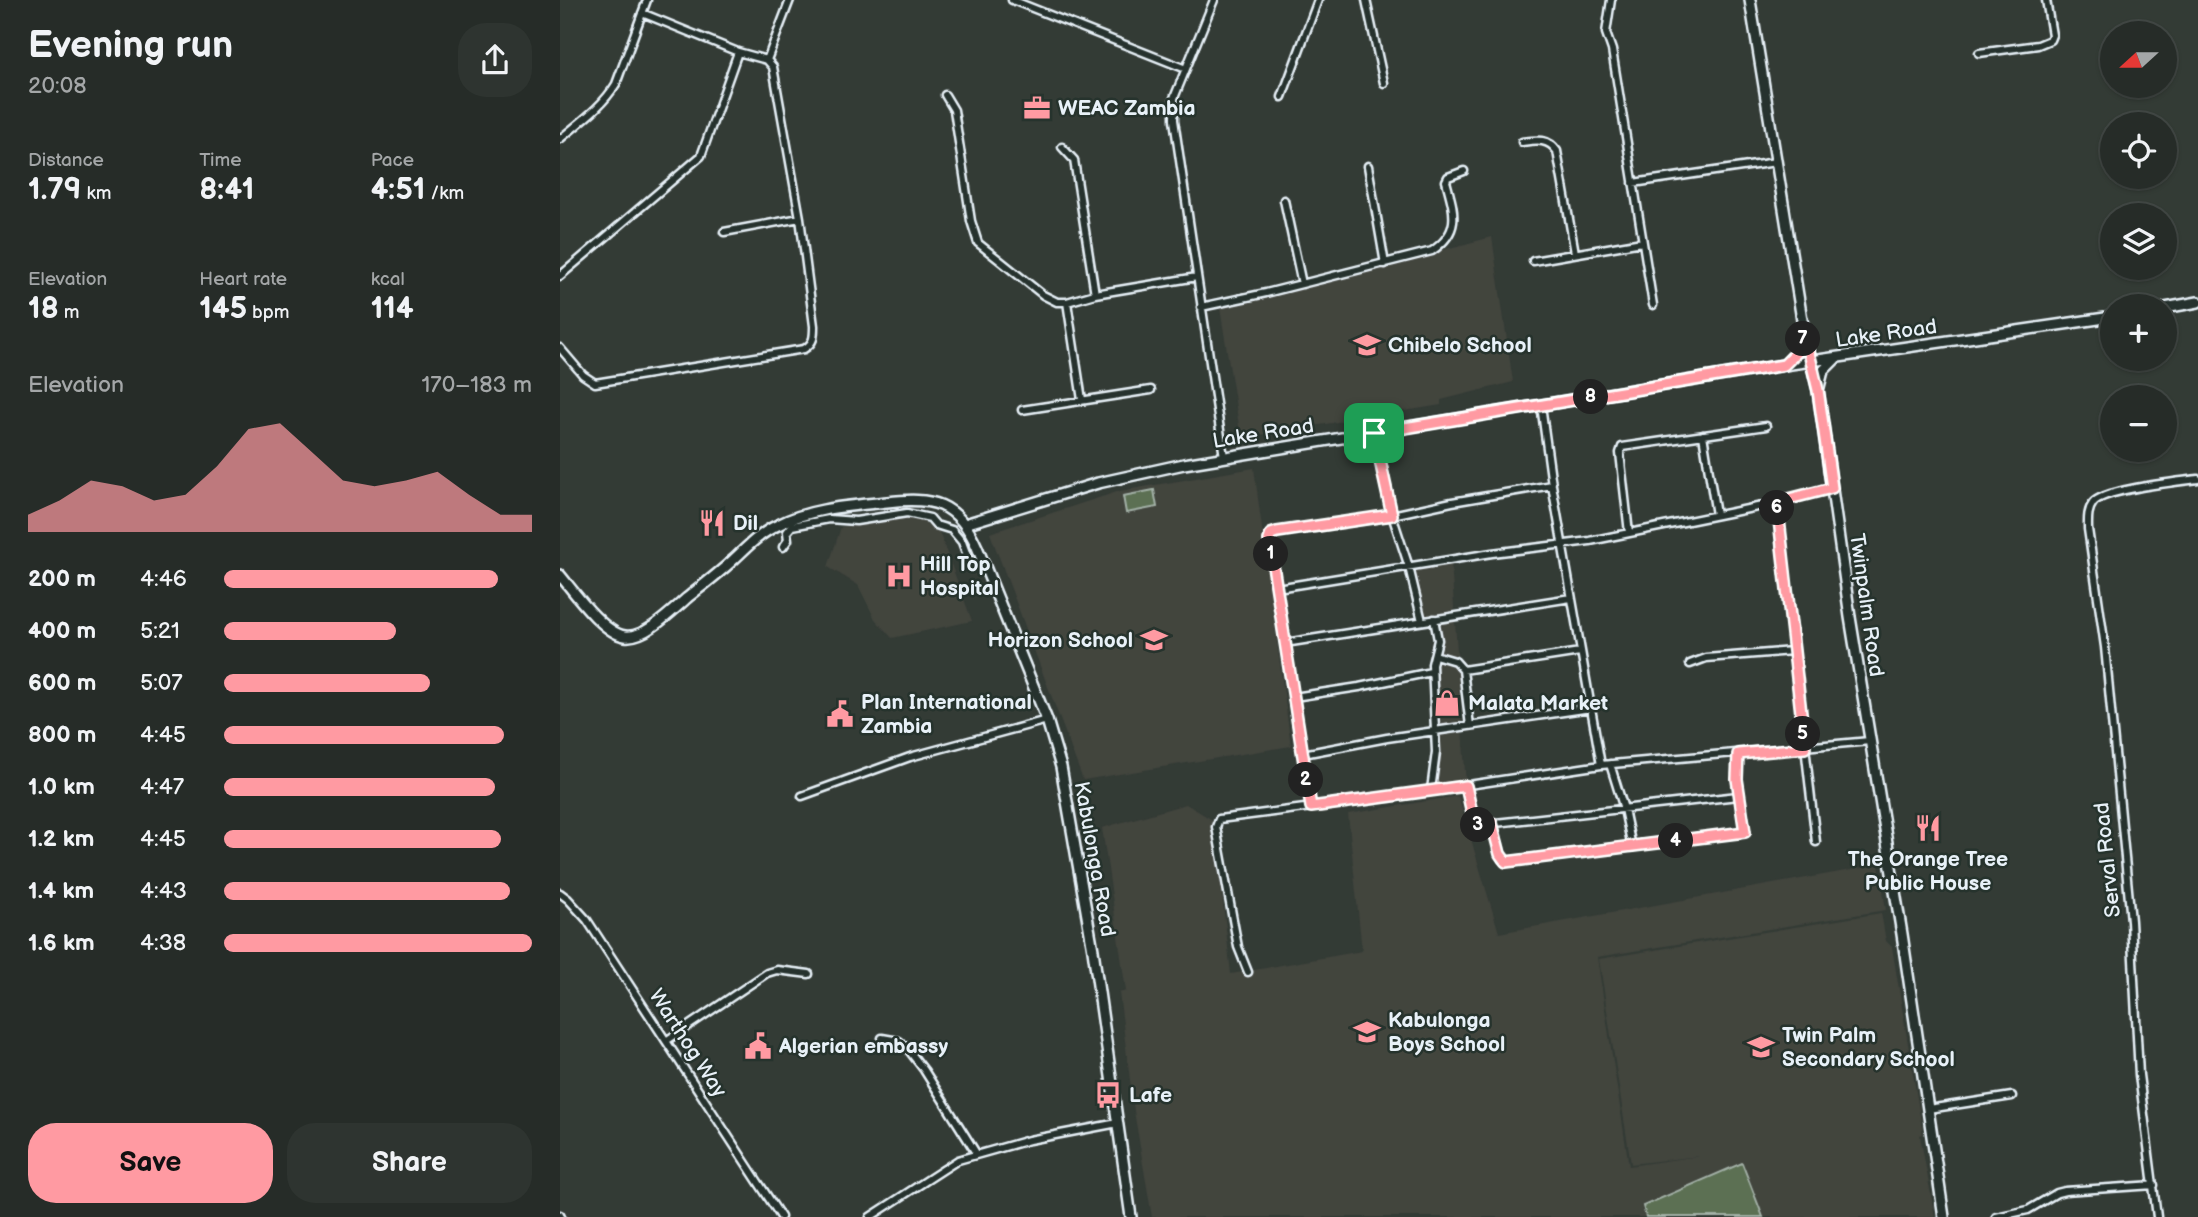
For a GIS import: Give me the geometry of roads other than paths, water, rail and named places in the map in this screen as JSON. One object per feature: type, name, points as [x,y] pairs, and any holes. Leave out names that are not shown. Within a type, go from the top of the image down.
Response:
[{"type":"main road","name":"Twinpalm Road","points":[[1750,0],[1804,332],[1818,390],[1944,1217]]},
{"type":"main road","points":[[2177,306],[2198,302]]},
{"type":"main road","name":"Lake Road","points":[[965,524],[1119,477],[1224,457],[1784,365],[2100,319]]},
{"type":"main road","points":[[1784,365],[1798,351],[1804,332]]},
{"type":"main road","points":[[1818,390],[1823,371],[1837,357]]},
{"type":"main road","points":[[560,575],[600,622],[614,632],[626,636],[638,635],[661,620],[762,534],[793,518],[820,511],[924,499],[941,505],[965,524]]},
{"type":"main road","name":"Kabulonga Road","points":[[965,524],[977,547],[1056,746],[1070,808],[1131,1217]]},
{"type":"street","points":[[560,139],[610,94],[647,0]]},
{"type":"street","points":[[767,60],[790,0]]},
{"type":"street","points":[[1012,0],[1186,69]]},
{"type":"street","points":[[1214,0],[1174,98],[1174,120],[1224,457]]},
{"type":"street","points":[[1282,97],[1318,0]]},
{"type":"street","points":[[1366,0],[1384,83]]},
{"type":"street","points":[[1611,0],[1606,33],[1612,50],[1653,305]]},
{"type":"street","points":[[1979,53],[2038,45],[2050,40],[2052,35],[2046,0]]},
{"type":"street","points":[[560,348],[583,374],[595,383],[804,349],[810,346],[814,339],[800,218],[773,67],[767,60],[738,52],[642,13]]},
{"type":"street","points":[[560,276],[701,156],[738,52]]},
{"type":"street","points":[[944,95],[954,110],[971,221],[978,243],[1043,295],[1057,302],[1067,302],[1095,294],[1197,277]]},
{"type":"street","points":[[1522,142],[1545,141],[1553,144],[1557,150],[1575,253]]},
{"type":"street","points":[[1062,147],[1074,160],[1095,294]]},
{"type":"street","points":[[1633,183],[1776,162]]},
{"type":"street","points":[[1368,166],[1385,264]]},
{"type":"street","points":[[1202,307],[1432,251],[1443,244],[1453,227],[1454,212],[1446,181],[1448,177],[1464,171]]},
{"type":"street","points":[[1284,200],[1302,284]]},
{"type":"street","points":[[724,232],[800,218]]},
{"type":"street","points":[[1532,261],[1642,242]]},
{"type":"street","points":[[1067,302],[1082,400]]},
{"type":"street","points":[[1022,410],[1151,390]]},
{"type":"street","points":[[1541,405],[1552,485],[1601,765]]},
{"type":"street","points":[[1629,533],[1620,448],[1766,426]]},
{"type":"street","points":[[1374,433],[1392,515],[1409,567],[1422,621]]},
{"type":"street","points":[[1703,435],[1716,515]]},
{"type":"street","name":"Serval Road","points":[[2157,1217],[2139,1075],[2131,921],[2106,661],[2088,512],[2093,502],[2115,492],[2198,478]]},
{"type":"street","points":[[1311,807],[1269,540],[1273,533],[1392,515],[1552,485]]},
{"type":"street","points":[[1277,589],[1562,543],[1577,543],[1832,488]]},
{"type":"street","points":[[1777,502],[1816,842]]},
{"type":"street","points":[[783,547],[788,540],[787,532],[792,526],[829,519],[856,521],[907,513],[930,518],[936,525],[951,530],[962,542],[971,566]]},
{"type":"street","points":[[1285,643],[1571,598]]},
{"type":"street","points":[[1432,790],[1436,752],[1432,672],[1437,640],[1434,619]]},
{"type":"street","points":[[1690,664],[1706,658],[1793,651]]},
{"type":"street","points":[[1463,670],[1580,652]]},
{"type":"street","points":[[1435,655],[1455,662],[1463,670],[1470,726]]},
{"type":"street","points":[[1294,697],[1432,672]]},
{"type":"street","points":[[1303,754],[1591,708]]},
{"type":"street","points":[[802,796],[910,757],[1047,720]]},
{"type":"street","points":[[1248,972],[1238,947],[1223,873],[1216,823],[1224,818],[1601,765],[1870,741]]},
{"type":"street","points":[[1492,823],[1500,854],[1506,862],[1745,832],[1738,796],[1738,754]]},
{"type":"street","points":[[1610,764],[1632,847]]},
{"type":"street","points":[[1466,786],[1477,825],[1738,796]]},
{"type":"street","name":"Warthog Way","points":[[560,893],[587,920],[781,1217]]},
{"type":"street","points":[[666,1041],[767,973],[777,970],[809,974]]},
{"type":"street","points":[[882,1038],[899,1041],[907,1048],[924,1070],[976,1153]]},
{"type":"street","points":[[1928,1110],[2011,1096]]},
{"type":"street","points":[[870,1217],[937,1172],[976,1153],[1118,1123]]},
{"type":"street","points":[[1996,1217],[2028,1210],[2065,1191],[2154,1185]]},
{"type":"place","name":"WEAC Zambia","points":[[1037,108]]},
{"type":"place","name":"Chibelo School","points":[[1367,345]]},
{"type":"place","name":"Dil","points":[[712,523]]},
{"type":"place","name":"Hill Top Hospital","points":[[899,576]]},
{"type":"place","name":"Horizon School","points":[[1154,640]]},
{"type":"place","name":"Malata Market","points":[[1447,703]]},
{"type":"place","name":"Plan International Zambia","points":[[840,714]]},
{"type":"place","name":"The Orange Tree Public House","points":[[1928,828]]},
{"type":"place","name":"Kabulonga Boys School","points":[[1367,1032]]},
{"type":"place","name":"Algerian embassy","points":[[758,1046]]},
{"type":"place","name":"Twin Palm Secondary School","points":[[1761,1047]]},
{"type":"place","name":"Lafe","points":[[1108,1095]]}]
